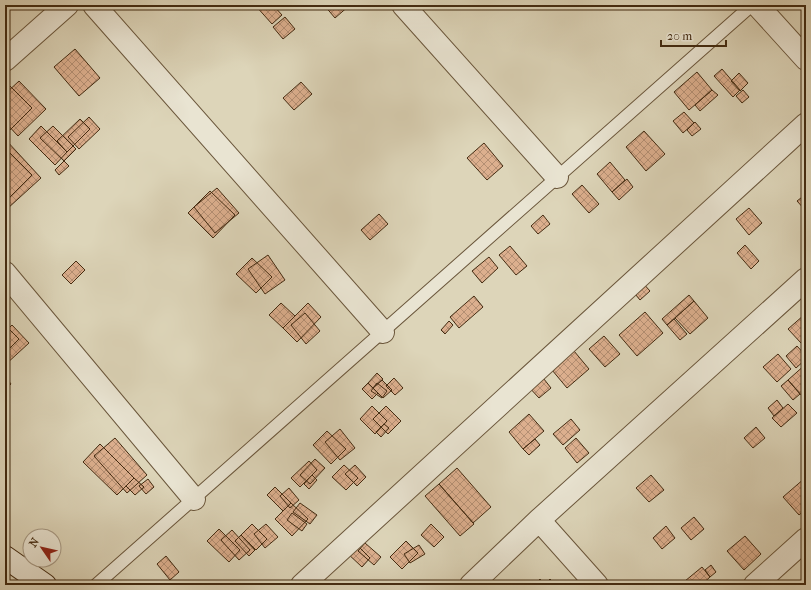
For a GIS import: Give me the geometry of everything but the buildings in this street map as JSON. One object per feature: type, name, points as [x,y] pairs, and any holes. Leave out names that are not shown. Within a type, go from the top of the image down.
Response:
[{"type":"street","points":[[5,60],[68,5]]},
{"type":"street","points":[[94,5],[383,332]]},
{"type":"street","points":[[403,5],[557,177]]},
{"type":"street","points":[[757,5],[806,59]]},
{"type":"street","points":[[302,585],[806,124]]},
{"type":"street","points":[[5,273],[194,498]]},
{"type":"street","points":[[471,585],[539,520],[806,279]]},
{"type":"street","points":[[539,520],[597,585]]},
{"type":"street","points":[[755,585],[806,539]]},
{"type":"street","points":[[5,557],[45,585]]},
{"type":"lane","points":[[96,585],[752,5]]}]
